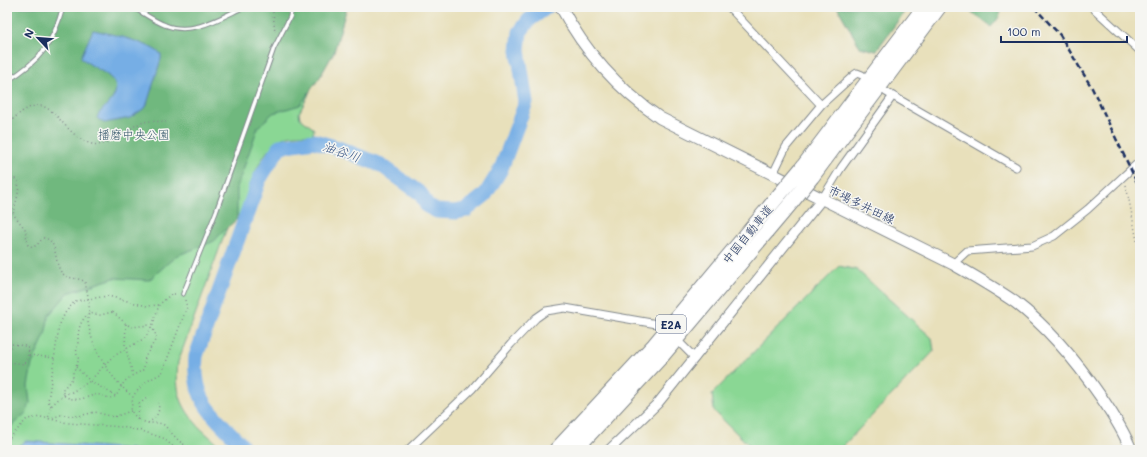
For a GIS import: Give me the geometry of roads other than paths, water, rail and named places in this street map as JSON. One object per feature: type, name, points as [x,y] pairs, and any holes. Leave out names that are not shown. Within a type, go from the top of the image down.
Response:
[{"type":"highway","name":"中国自動車道","points":[[575,450],[663,355],[786,198],[801,169],[924,7]]},
{"type":"highway","name":"中国自動車道","points":[[556,450],[654,345],[786,198],[812,177],[939,7]]},
{"type":"main road","name":"市場多井田線","points":[[562,9],[598,62],[617,84],[638,102],[683,130],[953,264],[986,283],[1016,303],[1066,350],[1107,407],[1131,450]]},
{"type":"street","points":[[729,7],[821,105]]},
{"type":"street","points":[[1092,7],[1140,51]]},
{"type":"street","points":[[772,174],[786,147],[821,105],[854,75],[857,73],[862,75]]},
{"type":"street","points":[[886,92],[892,97],[1016,167]]},
{"type":"street","points":[[609,450],[658,403],[695,358],[822,199],[841,168],[892,97]]},
{"type":"street","points":[[953,264],[967,251],[1032,246],[1054,236],[1088,209],[1140,161]]},
{"type":"street","points":[[408,450],[472,389],[511,344],[536,318],[546,311],[565,308],[657,324]]},
{"type":"street","points":[[679,342],[695,358]]},
{"type":"lane","points":[[7,81],[39,58],[54,34],[63,7]]},
{"type":"lane","points":[[133,7],[165,25],[179,29],[201,26],[244,7]]},
{"type":"lane","points":[[183,294],[216,212],[274,48],[290,17],[292,7]]},
{"type":"water","points":[[93,30],[138,42],[161,54],[161,59],[146,107],[130,118],[104,123],[97,118],[100,112],[114,96],[116,89],[114,83],[105,73],[81,57]]},
{"type":"water","points":[[26,441],[135,450],[17,450],[20,445]]},
{"type":"waterway","name":"油谷川","points":[[246,450],[216,418],[202,399],[196,373],[196,356],[259,180],[280,146],[314,141],[338,148],[381,165],[421,194],[427,206],[437,211],[455,212],[466,210],[485,195],[501,169],[526,102],[518,50],[520,32],[529,20],[547,7]]},
{"type":"railway","points":[[1034,7],[1060,35],[1092,88],[1140,189]]},
{"type":"park label","name":"播磨中央公園","points":[[134,134]]}]
